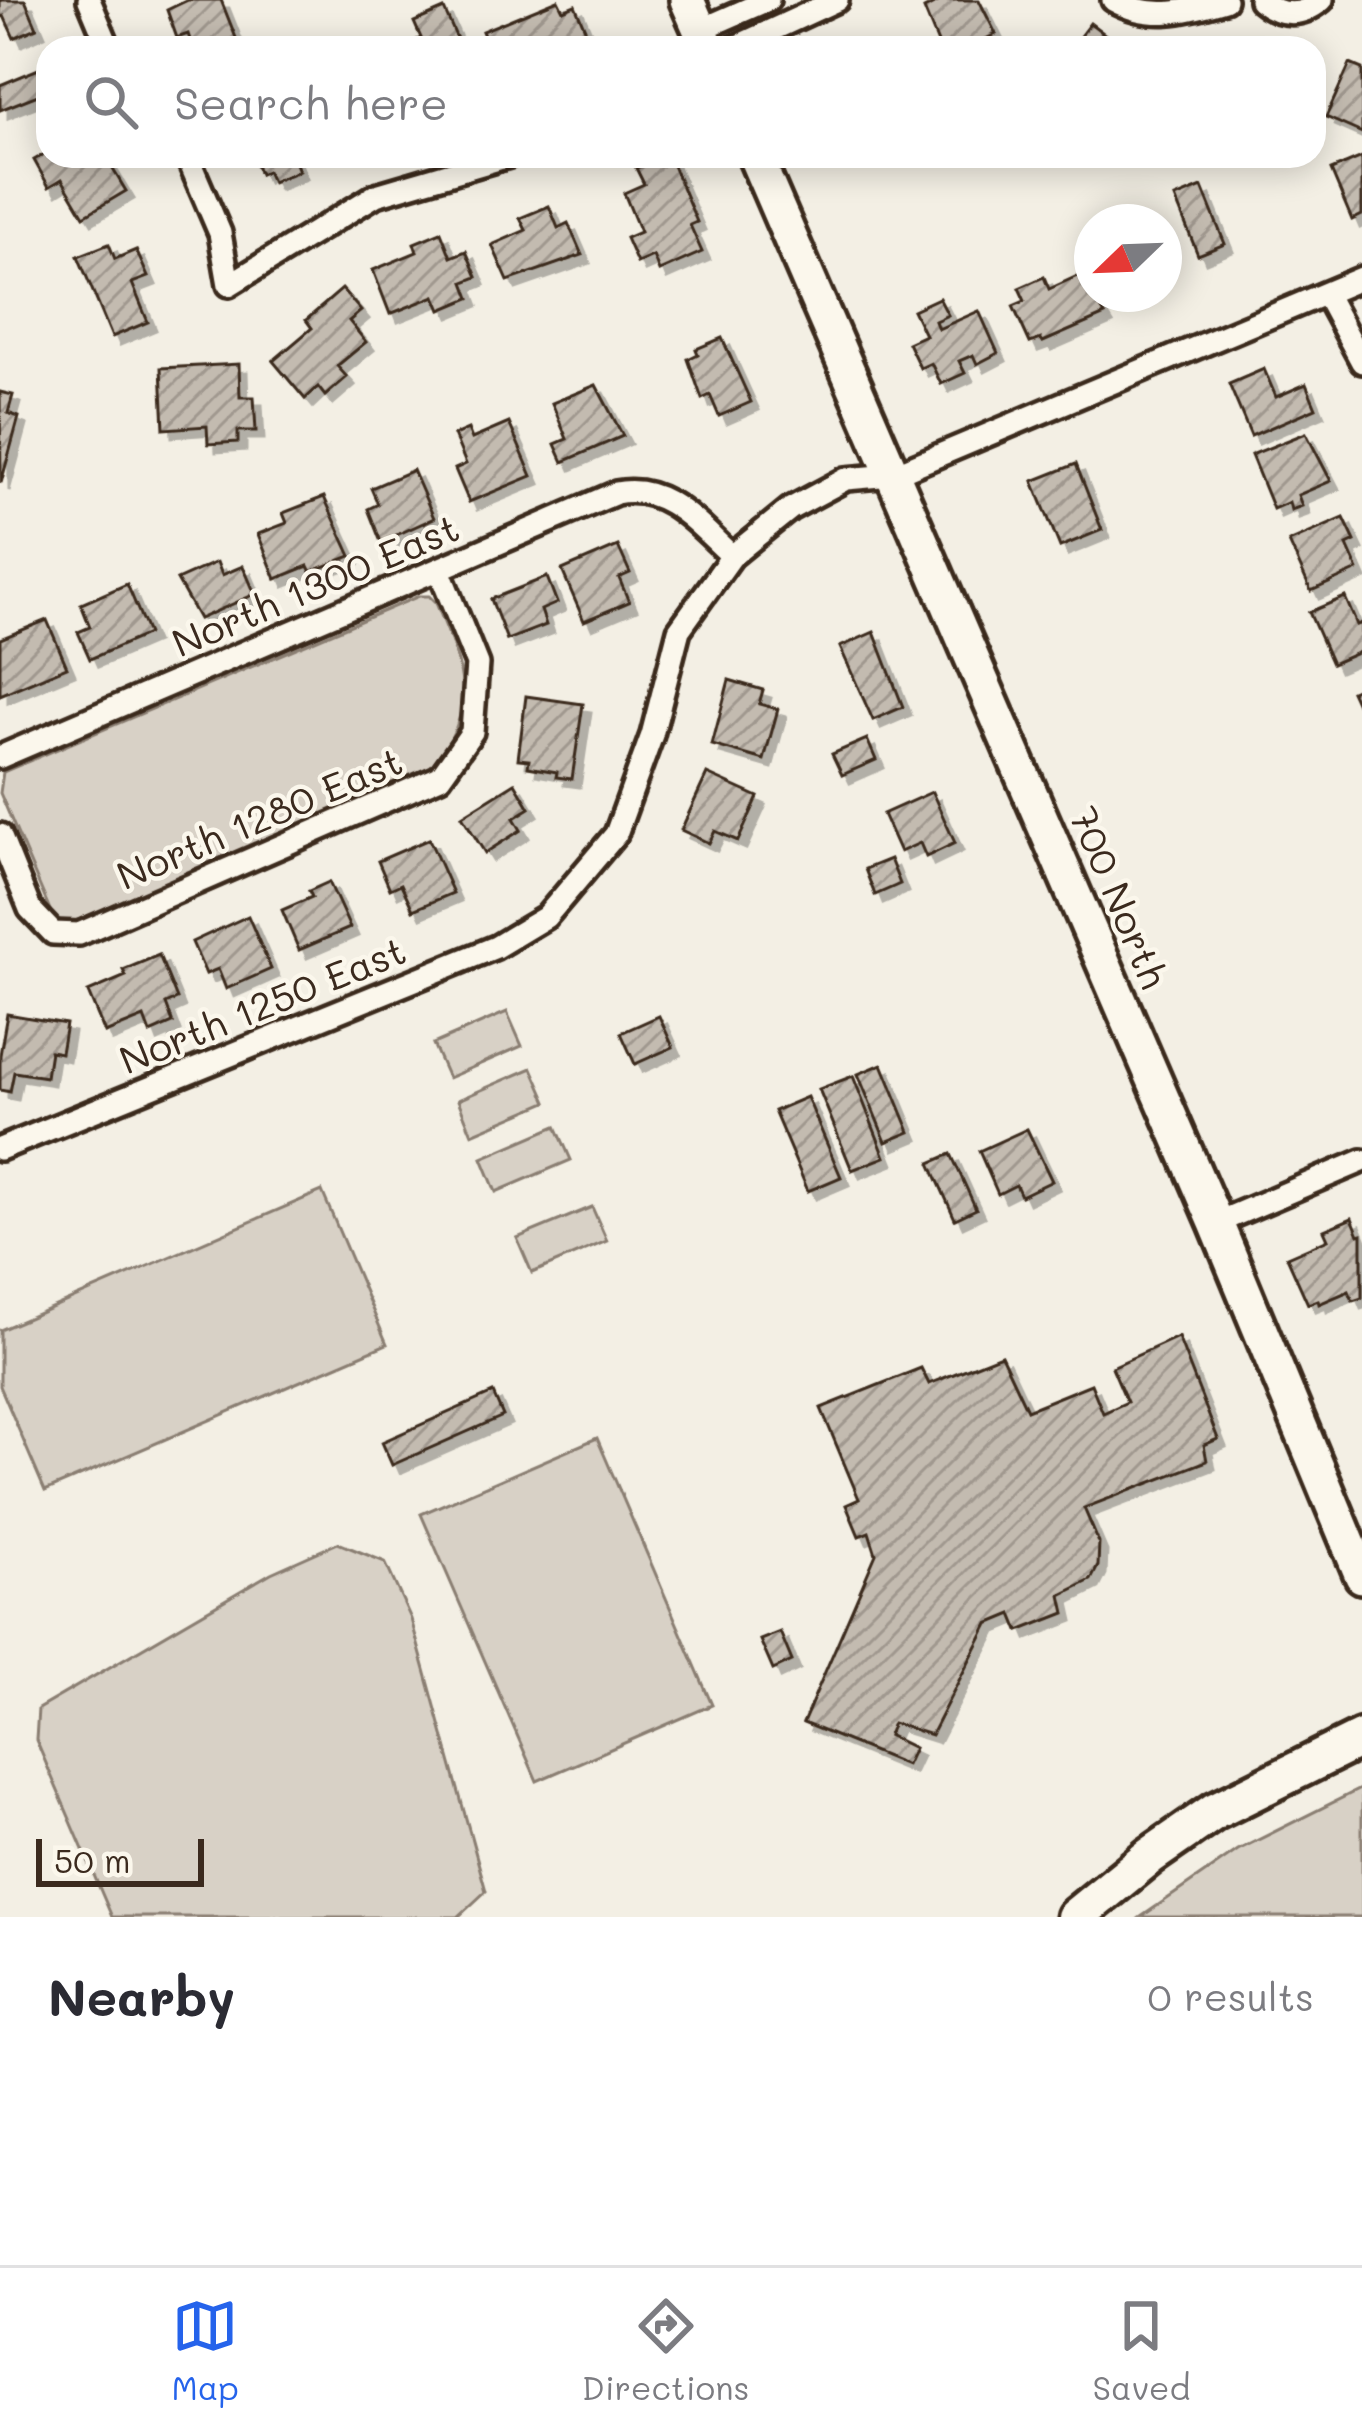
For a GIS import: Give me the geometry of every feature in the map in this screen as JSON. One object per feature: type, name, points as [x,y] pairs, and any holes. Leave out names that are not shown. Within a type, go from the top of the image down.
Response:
[{"type":"main road","points":[[1075,1917],[1215,1811],[1362,1738]]},
{"type":"street","points":[[89,0],[105,36]]},
{"type":"street","points":[[698,26],[769,0]]},
{"type":"street","points":[[759,36],[837,0]]},
{"type":"street","points":[[1113,0],[1133,11],[1182,14],[1225,0]]},
{"type":"street","points":[[1260,0],[1281,13],[1295,14],[1322,0]]},
{"type":"street","points":[[192,168],[220,233],[229,285],[376,195],[468,168]]},
{"type":"street","name":"700 North","points":[[759,168],[1216,1223],[1362,1576]]},
{"type":"street","points":[[732,556],[790,509],[846,479],[892,476],[1362,278]]},
{"type":"street","points":[[1326,295],[1362,362]]},
{"type":"street","name":"North 1300 East","points":[[0,757],[616,493],[638,488],[661,494],[732,556]]},
{"type":"street","name":"North 1250 East","points":[[0,1149],[496,947],[546,917],[616,834],[652,736],[680,630],[732,556]]},
{"type":"street","name":"North 1280 East","points":[[0,835],[30,909],[53,933],[79,934],[440,777],[472,732],[477,664],[439,570]]},
{"type":"street","points":[[1216,1223],[1362,1161]]},
{"type":"shaded area","points":[[419,596],[429,596],[436,603],[463,689],[456,727],[429,769],[72,923],[53,917],[0,793],[3,772]]},
{"type":"shaded area","points":[[507,1012],[522,1046],[448,1078],[433,1044]]},
{"type":"shaded area","points":[[532,1068],[547,1102],[472,1134],[458,1100]]},
{"type":"shaded area","points":[[556,1126],[571,1160],[496,1192],[482,1158]]},
{"type":"shaded area","points":[[322,1191],[387,1344],[45,1491],[0,1386],[0,1330]]},
{"type":"shaded area","points":[[592,1207],[607,1241],[532,1273],[517,1238]]},
{"type":"shaded area","points":[[597,1438],[712,1705],[537,1781],[421,1514]]},
{"type":"shaded area","points":[[338,1543],[385,1562],[411,1619],[486,1891],[458,1917],[112,1917],[36,1740],[38,1709],[271,1573]]},
{"type":"shaded area","points":[[1362,1788],[1362,1917],[1141,1917],[1238,1850]]},
{"type":"building","points":[[0,0],[25,0],[37,28],[14,38],[4,16],[0,17]]},
{"type":"building","points":[[188,0],[221,0],[235,36],[176,36],[167,10]]},
{"type":"building","points":[[558,0],[563,10],[575,5],[588,36],[484,36],[482,31]]},
{"type":"building","points":[[942,0],[979,0],[996,34],[935,36],[924,9]]},
{"type":"building","points":[[444,9],[456,36],[420,36],[414,22]]},
{"type":"building","points":[[1090,23],[1107,36],[1080,36]]},
{"type":"building","points":[[1350,64],[1362,69],[1362,133],[1326,117]]},
{"type":"building","points":[[36,70],[36,96],[0,110],[0,85]]},
{"type":"building","points":[[1362,157],[1362,215],[1352,220],[1331,170]]},
{"type":"building","points":[[38,168],[112,168],[126,191],[84,216],[62,179],[49,187]]},
{"type":"building","points":[[257,168],[299,171],[272,182],[267,171],[260,174]]},
{"type":"building","points":[[636,168],[674,168],[697,222],[690,225],[702,252],[659,271],[653,256],[637,263],[626,238],[640,232],[624,193],[644,184]]},
{"type":"building","points":[[1202,187],[1225,244],[1198,255],[1182,204],[1175,198]]},
{"type":"building","points":[[549,206],[558,228],[568,223],[582,255],[508,281],[492,245],[526,230],[520,218]]},
{"type":"building","points":[[441,232],[451,257],[466,251],[477,277],[464,282],[470,298],[441,310],[435,296],[390,314],[373,270],[417,252],[414,243]]},
{"type":"building","points":[[109,244],[115,259],[136,250],[148,277],[132,283],[148,322],[112,337],[78,256]]},
{"type":"building","points":[[1044,277],[1049,289],[1074,278],[1074,312],[1105,315],[1043,342],[1030,343],[1013,306],[1025,301],[1019,288]]},
{"type":"building","points":[[342,289],[361,311],[349,321],[366,342],[337,366],[347,377],[325,396],[318,387],[305,399],[273,361],[312,328],[306,320]]},
{"type":"building","points":[[939,298],[948,315],[935,321],[938,329],[979,311],[998,353],[977,364],[973,355],[959,361],[965,373],[941,384],[931,363],[920,368],[908,343],[925,335],[913,310]]},
{"type":"building","points":[[722,338],[751,402],[719,416],[710,395],[702,399],[688,359],[698,354],[696,349]]},
{"type":"building","points":[[239,364],[240,397],[254,397],[256,431],[238,431],[238,442],[208,444],[207,426],[164,429],[161,368]]},
{"type":"building","points":[[1264,369],[1276,397],[1306,384],[1316,408],[1251,436],[1229,384]]},
{"type":"building","points":[[596,385],[623,436],[563,462],[555,444],[567,439],[552,403]]},
{"type":"building","points":[[0,392],[13,395],[8,413],[19,417],[1,483]]},
{"type":"building","points":[[509,423],[532,476],[469,502],[455,469],[466,464],[454,435],[468,429],[472,439]]},
{"type":"building","points":[[1306,433],[1331,481],[1298,495],[1302,506],[1291,510],[1289,502],[1273,509],[1251,455]]},
{"type":"building","points":[[1076,464],[1102,530],[1060,547],[1033,481]]},
{"type":"building","points":[[413,470],[434,518],[381,542],[368,509],[378,504],[371,488]]},
{"type":"building","points":[[324,497],[351,556],[276,579],[258,534],[287,523],[283,513]]},
{"type":"building","points":[[1344,518],[1355,541],[1347,545],[1358,570],[1311,591],[1289,542]]},
{"type":"building","points":[[618,546],[630,573],[619,578],[629,602],[584,621],[562,570]]},
{"type":"building","points":[[217,562],[222,575],[243,566],[255,594],[199,619],[177,580]]},
{"type":"building","points":[[547,577],[557,603],[541,610],[546,625],[507,640],[491,599]]},
{"type":"building","points":[[127,584],[148,634],[90,659],[78,632],[90,627],[81,604]]},
{"type":"building","points":[[1345,597],[1357,625],[1362,623],[1362,651],[1332,664],[1309,612]]},
{"type":"building","points":[[47,620],[67,667],[0,695],[0,639]]},
{"type":"building","points":[[874,632],[903,707],[873,720],[840,647]]},
{"type":"building","points":[[729,680],[763,690],[759,704],[778,709],[764,760],[712,745]]},
{"type":"building","points":[[1362,686],[1362,715],[1351,691]]},
{"type":"building","points":[[526,696],[583,704],[572,779],[528,767],[529,760],[518,759]]},
{"type":"building","points":[[867,739],[876,760],[842,775],[832,754]]},
{"type":"building","points":[[707,774],[758,797],[738,841],[715,831],[709,843],[681,830]]},
{"type":"building","points":[[515,783],[530,808],[514,818],[521,830],[485,853],[462,816]]},
{"type":"building","points":[[932,792],[955,843],[926,857],[920,843],[900,852],[883,814]]},
{"type":"building","points":[[429,839],[453,893],[413,910],[401,884],[390,889],[378,861]]},
{"type":"building","points":[[890,859],[900,884],[875,895],[865,869]]},
{"type":"building","points":[[329,882],[350,928],[299,950],[282,910],[312,897],[309,891]]},
{"type":"building","points":[[248,916],[271,969],[226,989],[218,969],[206,974],[192,942]]},
{"type":"building","points":[[159,955],[177,999],[166,1004],[173,1023],[150,1033],[144,1017],[105,1033],[88,992]]},
{"type":"building","points":[[7,1014],[66,1024],[61,1053],[50,1051],[46,1077],[14,1072],[10,1092],[0,1090]]},
{"type":"building","points":[[659,1016],[673,1047],[635,1064],[621,1033]]},
{"type":"building","points":[[882,1064],[910,1132],[886,1142],[858,1074]]},
{"type":"building","points":[[853,1076],[885,1157],[852,1170],[819,1089]]},
{"type":"building","points":[[807,1097],[841,1177],[808,1191],[774,1111]]},
{"type":"building","points":[[1027,1129],[1052,1181],[1021,1196],[1016,1185],[998,1194],[979,1151]]},
{"type":"building","points":[[951,1154],[976,1209],[955,1219],[930,1163]]},
{"type":"building","points":[[1352,1218],[1362,1234],[1362,1298],[1353,1301],[1349,1291],[1308,1304],[1287,1257],[1328,1239],[1324,1230]]},
{"type":"building","points":[[1178,1337],[1218,1439],[1204,1445],[1207,1461],[1084,1508],[1099,1543],[1098,1566],[1091,1580],[1061,1595],[1065,1613],[1019,1631],[1012,1614],[988,1624],[931,1735],[893,1723],[888,1735],[914,1748],[906,1765],[803,1723],[876,1554],[869,1532],[859,1536],[846,1505],[859,1499],[821,1408],[921,1368],[929,1384],[1001,1355],[1027,1410],[1091,1384],[1103,1413],[1127,1402],[1112,1367]]},
{"type":"building","points":[[493,1393],[503,1416],[392,1465],[382,1442]]},
{"type":"building","points":[[780,1632],[792,1661],[773,1670],[760,1640]]}]
